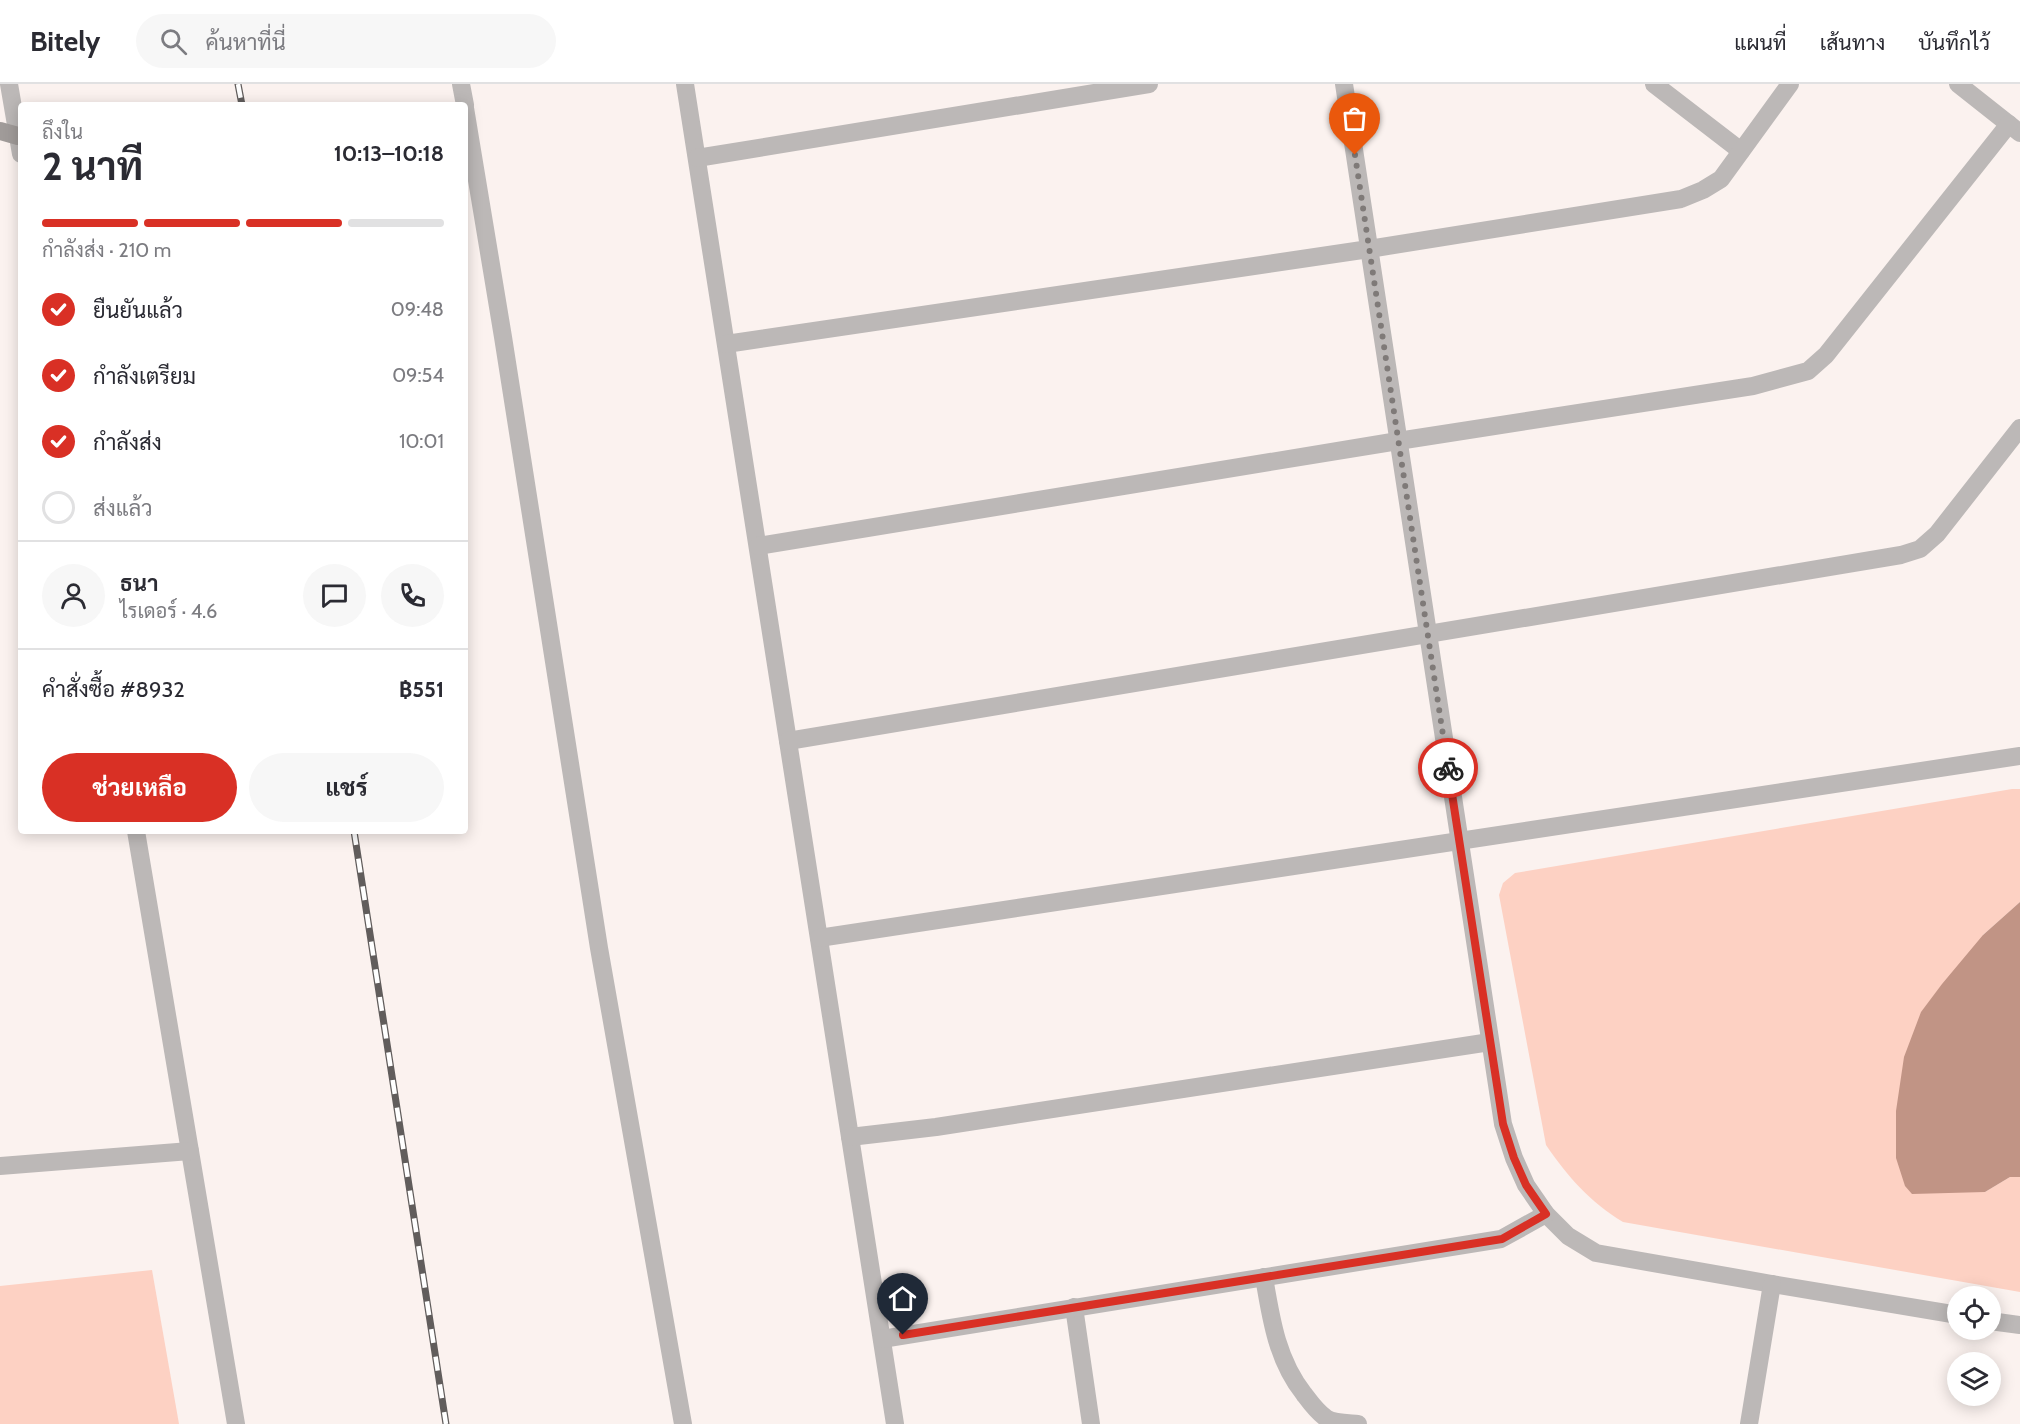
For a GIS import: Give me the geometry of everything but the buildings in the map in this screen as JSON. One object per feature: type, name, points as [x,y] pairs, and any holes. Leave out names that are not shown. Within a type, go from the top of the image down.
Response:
[{"type":"street","points":[[9,84],[18,134]]},
{"type":"street","points":[[461,84],[464,102]]},
{"type":"street","points":[[686,84],[895,1424]]},
{"type":"street","points":[[697,158],[1149,84]]},
{"type":"street","points":[[1344,84],[1503,1124],[1526,1185],[1546,1214],[1568,1236],[1596,1253],[1947,1313]]},
{"type":"street","points":[[1654,84],[1741,151]]},
{"type":"street","points":[[726,344],[1369,249],[1681,199],[1721,179],[1790,84]]},
{"type":"street","points":[[758,546],[1398,441],[1753,386],[1808,371],[1833,346],[2014,129],[1958,84]]},
{"type":"street","points":[[468,124],[599,948],[683,1424]]},
{"type":"street","points":[[0,131],[18,144]]},
{"type":"street","points":[[788,741],[1901,555],[1920,549],[1937,534],[2020,428]]},
{"type":"street","points":[[819,938],[2020,756]]},
{"type":"street","points":[[137,834],[236,1424]]},
{"type":"street","points":[[850,1137],[936,1128],[1490,1042]]},
{"type":"street","points":[[0,1166],[190,1151]]},
{"type":"street","points":[[882,1339],[1502,1239],[1546,1214]]},
{"type":"street","points":[[1264,1277],[1272,1324],[1281,1355],[1293,1380],[1311,1404],[1327,1419],[1358,1424]]},
{"type":"street","points":[[1749,1424],[1772,1284]]},
{"type":"street","points":[[1074,1307],[1091,1424]]},
{"type":"street","points":[[2001,1322],[2020,1325]]},
{"type":"shaded area","points":[[2020,789],[2020,902],[1983,935],[1985,1192],[2010,1177],[2020,1177],[2020,1292],[2001,1289],[2001,1286],[1986,1286],[1623,1222],[1600,1206],[1571,1178],[1546,1145],[1499,895],[1503,883],[1515,873]]},
{"type":"shaded area","points":[[2020,902],[2020,1177],[2010,1177],[1985,1192],[1912,1194],[1905,1186],[1896,1158],[1896,1111],[1904,1057],[1921,1012],[1983,935]]},
{"type":"shaded area","points":[[152,1270],[179,1424],[0,1424],[0,1286]]},
{"type":"railway","points":[[238,84],[241,102]]},
{"type":"railway","points":[[354,834],[446,1424]]},
{"type":"way so far","points":[[1355,155],[1448,768]]},
{"type":"route","points":[[903,1335],[1502,1239],[1546,1214],[1526,1185],[1503,1124],[1448,768]]}]
